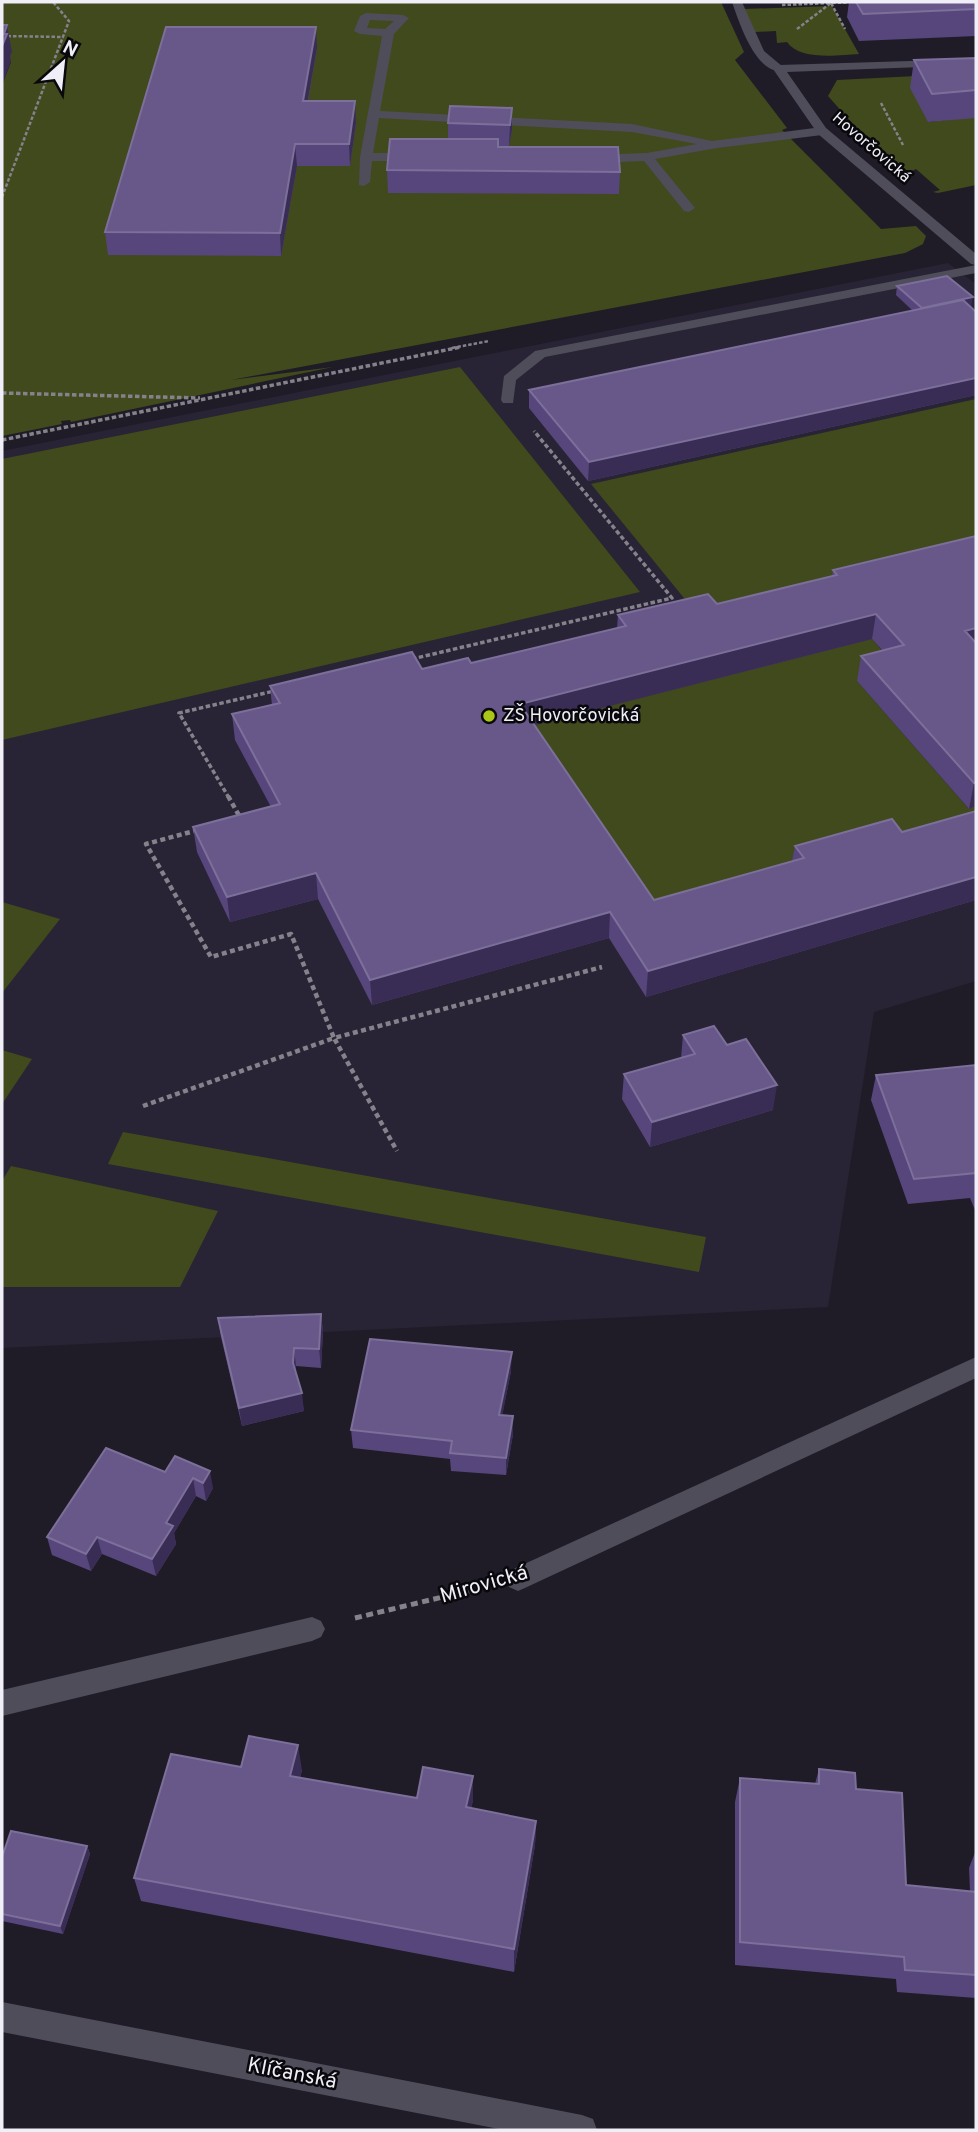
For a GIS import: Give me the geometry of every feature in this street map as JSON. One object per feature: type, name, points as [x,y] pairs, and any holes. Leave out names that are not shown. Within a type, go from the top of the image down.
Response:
[{"type":"street","name":"Hovorčovická","points":[[738,5],[759,53],[779,69],[822,131],[976,261]]},
{"type":"street","points":[[364,182],[388,33]]},
{"type":"street","points":[[779,69],[976,62]]},
{"type":"street","points":[[374,114],[632,128],[717,144]]},
{"type":"street","points":[[571,159],[647,157],[717,144],[822,131]]},
{"type":"street","points":[[366,157],[435,157]]},
{"type":"street","points":[[647,157],[689,208]]},
{"type":"street","points":[[509,400],[509,379],[540,354],[976,269]]},
{"type":"street","name":"Mirovická","points":[[518,1579],[976,1367]]},
{"type":"street","points":[[2,1703],[312,1629]]},
{"type":"street","name":"Klíčanská","points":[[2,2017],[582,2130]]},
{"type":"path","points":[[2,197],[69,21],[53,2]]},
{"type":"path","points":[[738,5],[831,3]]},
{"type":"path","points":[[2,36],[64,37]]},
{"type":"path","points":[[878,98],[903,145]]},
{"type":"path","points":[[2,440],[495,340]]},
{"type":"path","points":[[2,393],[210,399]]},
{"type":"path","points":[[406,660],[672,598],[509,400]]},
{"type":"path","points":[[241,819],[180,713],[286,688]]},
{"type":"path","points":[[200,830],[146,844],[211,957],[291,933],[334,1038],[397,1152]]},
{"type":"path","points":[[143,1106],[334,1038],[602,967]]},
{"type":"path","name":"Mirovická","points":[[312,1629],[518,1579]]},
{"type":"shaded area","name":"ZŠ Hovorčovická","points":[[948,263],[976,284],[976,981],[874,1012],[828,1307],[2,1348],[2,451]]},
{"type":"green space","points":[[2,2],[721,2],[744,52],[735,60],[787,128],[782,130],[881,229],[916,226],[926,236],[923,244],[905,253],[231,380],[333,367],[71,422],[61,421],[62,424],[2,436],[2,85],[11,62],[2,52]],"holes":[[[304,122],[350,166],[297,166]]]},
{"type":"green space","points":[[832,6],[859,54],[810,54],[793,48],[787,42],[777,43],[776,31],[755,32],[744,9]]},
{"type":"green space","points":[[976,73],[928,122],[976,117],[976,185],[938,193],[933,192],[940,190],[916,169],[906,170],[851,122],[828,96],[837,80]]},
{"type":"green space","points":[[460,367],[640,592],[2,740],[2,459]]},
{"type":"green space","points":[[976,399],[976,546],[697,614],[591,484]]},
{"type":"green space","points":[[872,639],[899,670],[857,681],[968,808],[976,806],[976,835],[652,925],[519,729]]},
{"type":"green space","points":[[2,902],[60,919],[2,993]]},
{"type":"green space","points":[[2,1050],[32,1059],[2,1104]]},
{"type":"green space","points":[[123,1132],[706,1237],[699,1272],[108,1164]]},
{"type":"green space","points":[[11,1166],[218,1211],[180,1287],[2,1287],[2,1181]]},
{"type":"building","points":[[856,2],[976,2],[976,9],[863,14]]},
{"type":"building","points":[[2,25],[7,25],[4,34],[7,34],[2,46]]},
{"type":"building","points":[[166,27],[316,27],[303,101],[355,101],[349,144],[295,144],[280,233],[105,232]]},
{"type":"building","points":[[976,58],[976,90],[932,94],[914,60]]},
{"type":"building","points":[[450,106],[512,108],[510,125],[448,123]]},
{"type":"building","points":[[390,139],[498,139],[498,147],[618,147],[620,172],[387,170]]},
{"type":"building","points":[[947,276],[973,297],[922,308],[897,286]]},
{"type":"building","points":[[963,300],[976,312],[976,378],[589,462],[529,390]]},
{"type":"building","points":[[976,536],[976,628],[965,631],[976,643],[976,783],[861,656],[904,645],[876,614],[520,704],[654,900],[804,858],[795,846],[892,819],[902,832],[976,811],[976,877],[648,971],[610,912],[370,980],[316,873],[227,897],[193,827],[280,804],[232,714],[280,703],[270,686],[412,652],[422,669],[468,658],[471,663],[626,626],[618,615],[708,594],[717,604],[837,575],[833,570]]},
{"type":"building","points":[[714,1026],[727,1045],[746,1039],[777,1085],[652,1122],[624,1074],[695,1054],[683,1035]]},
{"type":"building","points":[[976,1065],[976,1173],[914,1179],[876,1075]]},
{"type":"building","points":[[321,1314],[319,1349],[294,1348],[293,1363],[302,1393],[239,1408],[218,1318]]},
{"type":"building","points":[[370,1339],[512,1352],[499,1415],[513,1416],[506,1458],[450,1453],[452,1441],[351,1430]]},
{"type":"building","points":[[106,1448],[165,1472],[175,1456],[210,1471],[203,1483],[193,1478],[166,1523],[173,1526],[152,1559],[97,1537],[86,1554],[47,1537]]},
{"type":"building","points":[[249,1736],[298,1745],[290,1776],[417,1798],[423,1767],[473,1776],[466,1807],[536,1821],[514,1949],[134,1878],[171,1754],[241,1767]]},
{"type":"building","points":[[819,1769],[855,1773],[856,1789],[902,1793],[906,1885],[976,1892],[976,1975],[905,1970],[904,1957],[740,1942],[740,1778],[819,1784]]},
{"type":"building","points":[[11,1831],[87,1846],[60,1926],[2,1914],[2,1857]]},
{"type":"place","name":"ZŠ Hovorčovická","points":[[489,716]]}]
